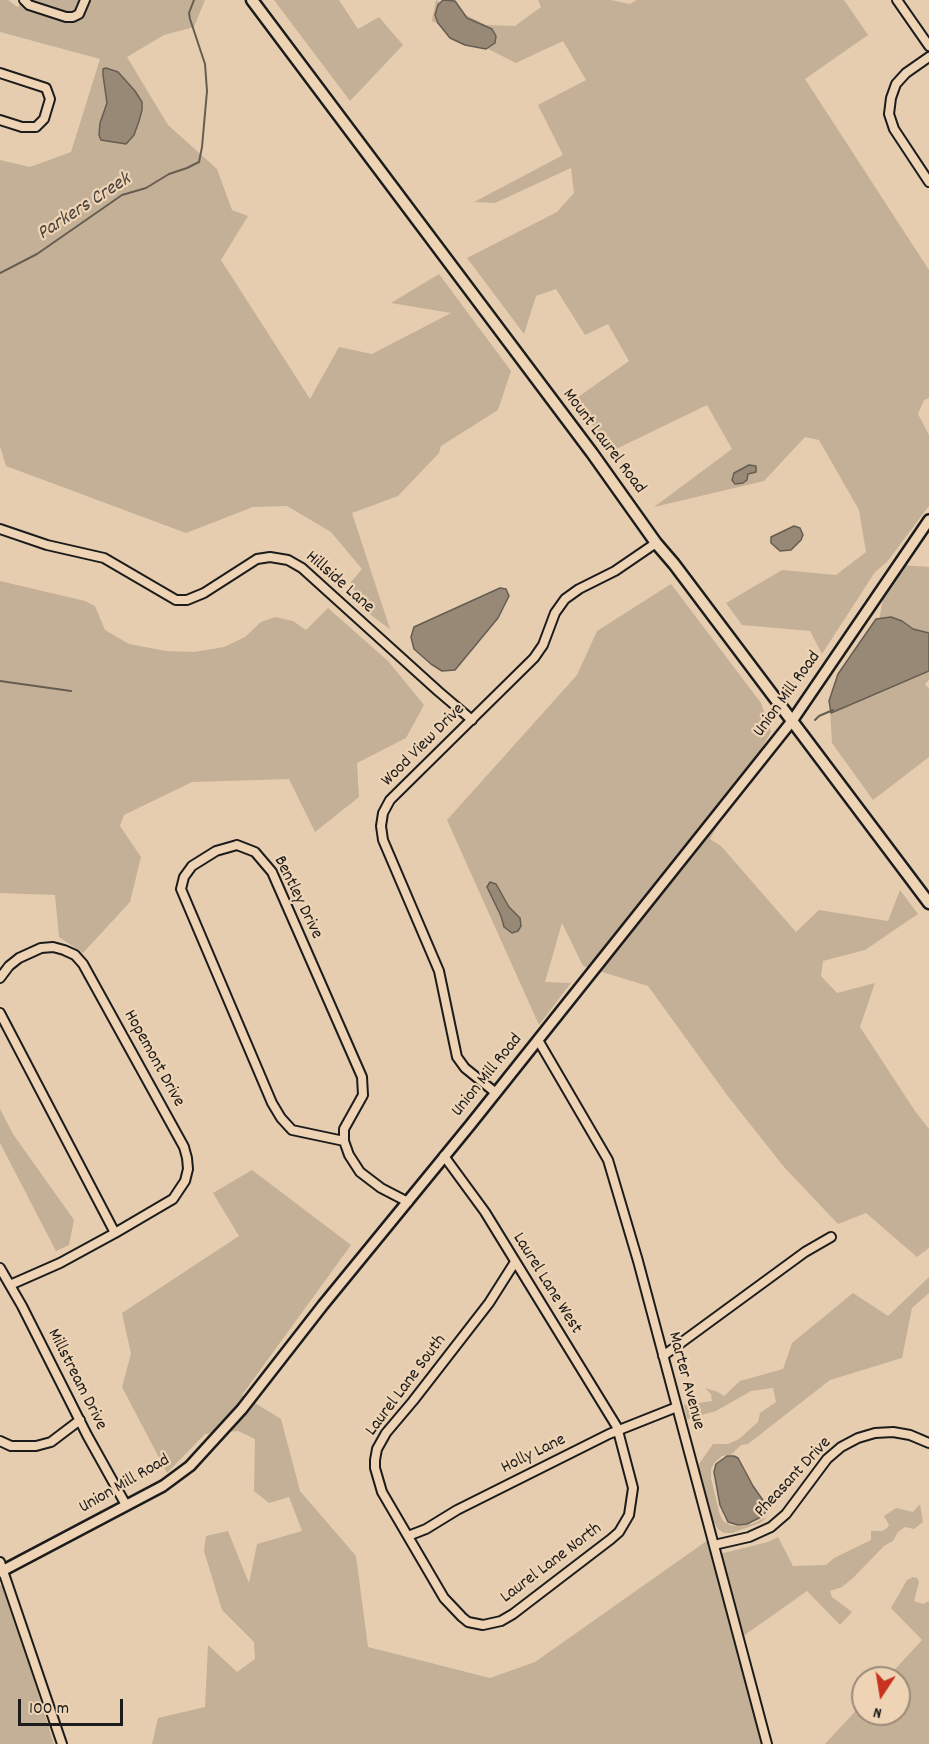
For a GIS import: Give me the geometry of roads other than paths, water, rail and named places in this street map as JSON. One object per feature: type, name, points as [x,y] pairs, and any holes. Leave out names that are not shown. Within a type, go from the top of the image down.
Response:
[{"type":"main road","name":"Mount Laurel Road","points":[[252,0],[592,453],[656,543],[675,564],[929,903]]},
{"type":"street","points":[[24,0],[29,5],[66,17],[73,17],[79,14],[85,0]]},
{"type":"street","points":[[897,0],[929,46]]},
{"type":"street","points":[[929,57],[906,73],[896,84],[889,114],[894,129],[929,182]]},
{"type":"street","points":[[0,73],[46,88],[50,99],[44,119],[36,127],[22,127],[0,120]]},
{"type":"street","name":"Union Mill Road","points":[[1,1568],[163,1486],[177,1477],[208,1448],[267,1379],[323,1305],[496,1093],[792,721],[929,520]]},
{"type":"street","name":"Hillside Lane","points":[[0,529],[47,545],[104,558],[176,600],[187,600],[204,593],[257,560],[270,557],[288,560],[302,568],[472,720]]},
{"type":"street","name":"Wood View Drive","points":[[496,1093],[465,1068],[458,1057],[440,971],[388,854],[381,826],[383,813],[390,800],[539,652],[555,613],[565,599],[579,589],[615,571],[656,543]]},
{"type":"street","name":"Bentley Drive","points":[[230,846],[243,846],[255,852],[268,866],[357,1066],[363,1083],[363,1095],[344,1129],[344,1141],[292,1130],[280,1118],[272,1103],[182,889],[184,877],[192,866],[216,851],[230,846]]},
{"type":"street","name":"Hopemont Drive","points":[[0,978],[19,958],[41,948],[53,947],[75,956],[89,975],[184,1147],[188,1169],[180,1191],[164,1206],[60,1263],[10,1285]]},
{"type":"street","points":[[0,1013],[115,1233]]},
{"type":"street","name":"Marter Avenue","points":[[538,1040],[608,1160],[638,1261],[768,1744]]},
{"type":"street","points":[[344,1141],[352,1161],[360,1172],[381,1188],[408,1202]]},
{"type":"street","name":"Laurel Lane West","points":[[444,1156],[477,1200],[618,1431]]},
{"type":"street","points":[[663,1356],[805,1252],[831,1237]]},
{"type":"street","name":"Laurel Lane South","points":[[408,1536],[379,1484],[375,1468],[377,1449],[386,1433],[489,1303],[515,1262]]},
{"type":"street","name":"Millstream Drive","points":[[0,1268],[126,1505]]},
{"type":"street","name":"Holly Lane","points":[[408,1536],[426,1530],[458,1510],[618,1431],[676,1407]]},
{"type":"street","points":[[0,1441],[11,1446],[36,1446],[51,1442],[80,1420]]},
{"type":"street","name":"Laurel Lane North","points":[[408,1536],[455,1612],[468,1622],[476,1624],[490,1625],[501,1621],[602,1546],[619,1532],[625,1523],[632,1505],[633,1488],[618,1431]]},
{"type":"street","name":"Pheasant Drive","points":[[714,1545],[749,1537],[771,1527],[786,1514],[827,1459],[841,1447],[858,1438],[875,1433],[893,1432],[910,1435],[929,1443]]},
{"type":"street","points":[[1,1568],[62,1744]]},
{"type":"waterway","name":"Parkers Creek","points":[[0,273],[37,254],[122,195],[146,188],[169,174],[199,162],[207,91],[205,64],[189,13],[194,0]]},
{"type":"waterway","points":[[0,681],[71,691]]},
{"type":"waterway","points":[[815,720],[833,710]]}]
